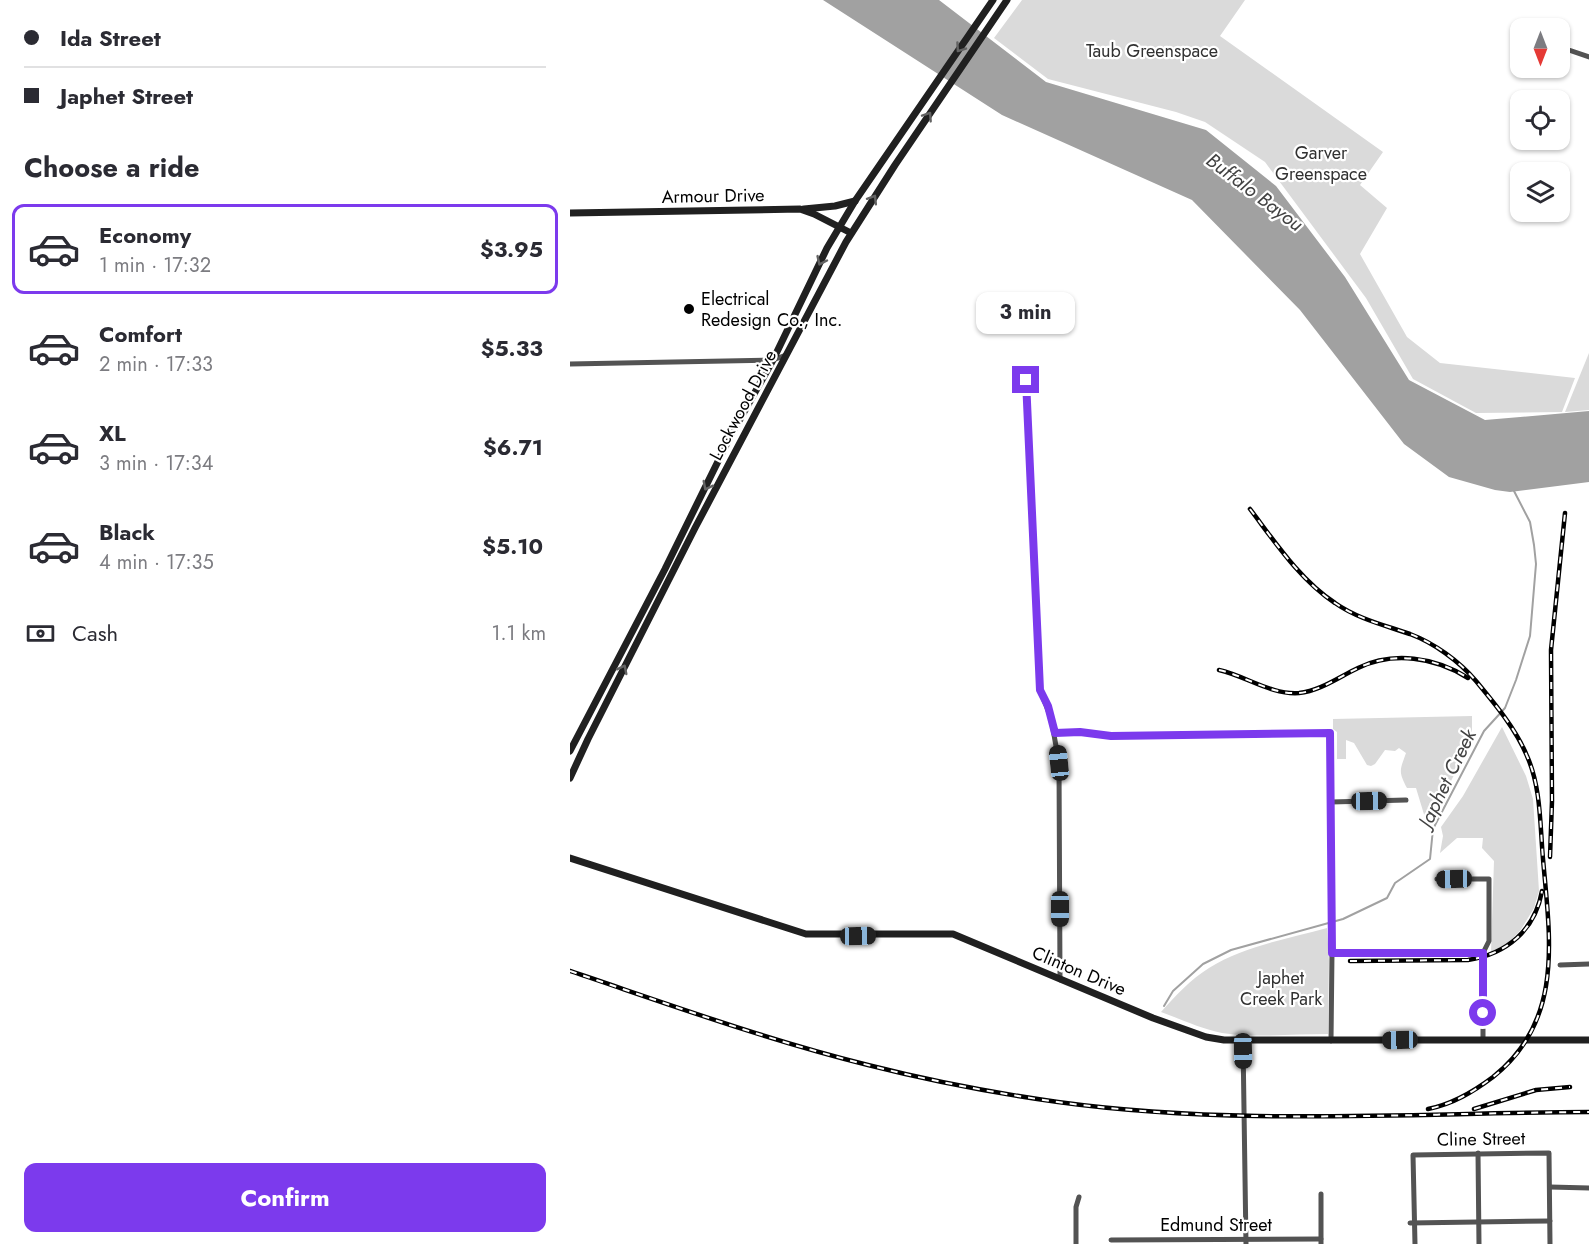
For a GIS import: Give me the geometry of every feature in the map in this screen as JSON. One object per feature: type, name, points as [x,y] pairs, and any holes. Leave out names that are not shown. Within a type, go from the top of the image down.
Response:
[{"type":"main road","name":"Lockwood Drive","points":[[570,751],[730,437],[772,360],[827,248],[855,201],[993,0]]},
{"type":"main road","name":"Lockwood Drive","points":[[570,778],[706,506],[851,233],[1007,0]]},
{"type":"main road","points":[[800,209],[835,207],[855,201]]},
{"type":"main road","name":"Armour Drive","points":[[570,213],[800,209],[851,233]]},
{"type":"main road","points":[[730,437],[739,442]]},
{"type":"main road","points":[[698,503],[706,506]]},
{"type":"main road","points":[[602,688],[611,692]]},
{"type":"main road","points":[[589,714],[598,718]]},
{"type":"main road","points":[[570,757],[578,761]]},
{"type":"main road","name":"Clinton Drive","points":[[570,858],[806,934],[953,934],[1153,1018],[1206,1037],[1243,1042],[1589,1040]]},
{"type":"street","points":[[1570,50],[1589,57]]},
{"type":"street","points":[[570,364],[772,360],[786,355]]},
{"type":"street","points":[[1026,380],[1040,690],[1048,706],[1059,763],[1060,980]]},
{"type":"street","points":[[1055,733],[1080,732],[1111,736],[1330,733],[1331,1041]]},
{"type":"street","points":[[1331,802],[1406,800]]},
{"type":"street","points":[[1437,879],[1489,879],[1489,941],[1483,953],[1483,1040]]},
{"type":"street","points":[[1332,950],[1483,953]]},
{"type":"street","points":[[1560,965],[1589,964]]},
{"type":"street","points":[[1243,1042],[1246,1242]]},
{"type":"street","name":"Cline Street","points":[[1412,1223],[1413,1155],[1549,1153],[1550,1187]]},
{"type":"street","points":[[1478,1154],[1479,1244]]},
{"type":"street","points":[[1550,1244],[1550,1187],[1589,1188]]},
{"type":"street","points":[[1321,1194],[1321,1241]]},
{"type":"street","points":[[1076,1244],[1076,1208],[1079,1197]]},
{"type":"street","points":[[1415,1244],[1412,1223],[1550,1221]]},
{"type":"street","name":"Edmund Street","points":[[1111,1240],[1321,1241]]},
{"type":"green space","points":[[1022,0],[1245,0],[1220,36],[1383,152],[1360,185],[1387,208],[1360,254],[1407,337],[1440,363],[1575,378],[1562,412],[1476,413],[1413,379],[1366,298],[1265,162],[1205,122],[1176,112],[1048,79],[994,38]]},
{"type":"green space","points":[[1589,353],[1589,410],[1565,412]]},
{"type":"green space","points":[[1472,716],[1472,739],[1451,781],[1426,821],[1416,788],[1407,788],[1402,778],[1401,767],[1406,753],[1399,748],[1395,751],[1385,750],[1371,766],[1367,765],[1354,743],[1346,740],[1346,759],[1337,759],[1337,732],[1333,729],[1333,719]]},
{"type":"green space","points":[[1502,727],[1526,776],[1533,799],[1539,891],[1534,908],[1520,931],[1508,943],[1491,952],[1494,861],[1482,848],[1483,838],[1457,838],[1440,853],[1443,836],[1441,827],[1463,796]]},
{"type":"green space","name":"Japhet Creek Park","points":[[1327,928],[1328,1034],[1261,1036],[1222,1033],[1161,1012],[1196,977],[1223,960],[1266,944]]},
{"type":"water","name":"Buffalo Bayou","points":[[823,0],[939,0],[1046,82],[1206,130],[1276,186],[1345,277],[1409,380],[1485,420],[1589,411],[1589,482],[1510,492],[1449,477],[1404,444],[1300,310],[1192,200],[1002,115]]},
{"type":"waterway","name":"Japhet Creek","points":[[1164,1006],[1173,991],[1203,964],[1231,950],[1343,919],[1387,898],[1395,883],[1430,859],[1433,829],[1484,731],[1505,708],[1530,636],[1536,564],[1534,545],[1530,522],[1514,491]]},
{"type":"railway","points":[[1250,509],[1299,572],[1322,594],[1353,613],[1428,642],[1462,666],[1511,726],[1532,768],[1539,806],[1548,919],[1547,977],[1542,1005],[1532,1031],[1516,1055],[1493,1077],[1462,1097],[1428,1109]]},
{"type":"railway","points":[[1550,857],[1551,650],[1565,513]]},
{"type":"railway","points":[[1219,670],[1289,693],[1314,690],[1358,668],[1385,659],[1428,661],[1468,678]]},
{"type":"railway","points":[[1350,961],[1468,960],[1482,957],[1507,946],[1517,938],[1533,917],[1542,891]]},
{"type":"railway","points":[[570,971],[718,1021],[830,1055],[986,1091],[1058,1102],[1190,1114],[1256,1116],[1589,1112]]},
{"type":"railway","points":[[1474,1109],[1536,1090],[1570,1087]]},
{"type":"place","name":"Electrical Redesign Co., Inc.","points":[[689,309]]},
{"type":"route","points":[[1026,380],[1040,690],[1048,706],[1055,733],[1080,732],[1111,736],[1330,733],[1332,953],[1483,953],[1483,1013]]},
{"type":"park label","name":"Taub Greenspace","points":[[1152,51]]},
{"type":"park label","name":"Garver Greenspace","points":[[1321,163]]}]
